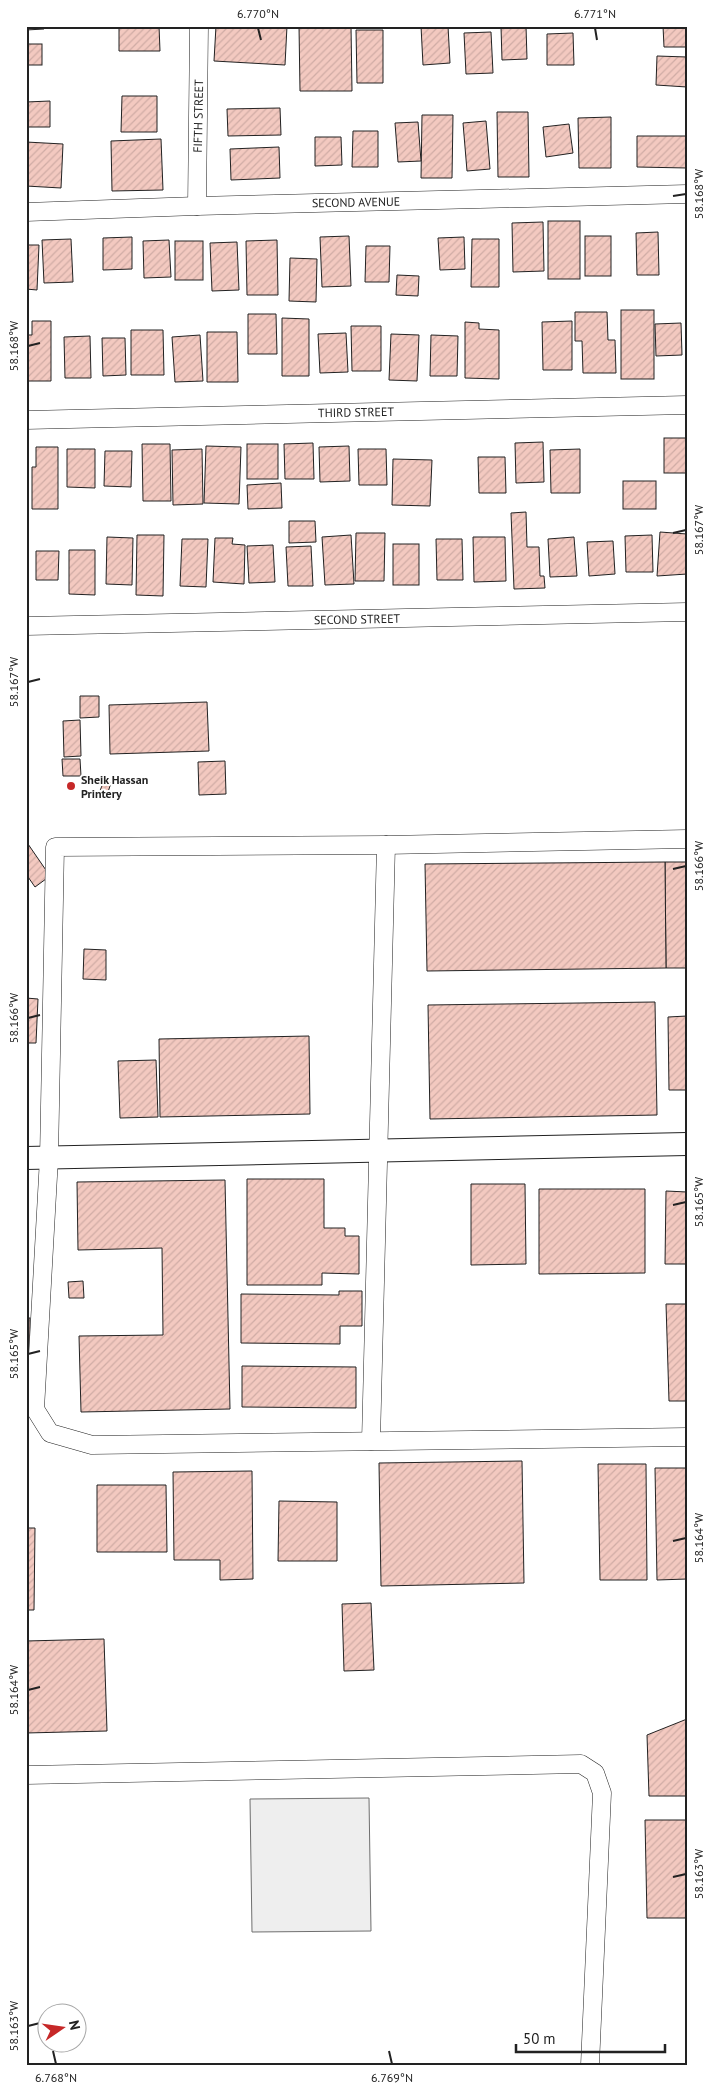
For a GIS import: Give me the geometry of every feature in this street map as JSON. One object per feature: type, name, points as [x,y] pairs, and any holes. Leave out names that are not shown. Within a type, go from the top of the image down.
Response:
[{"type":"street","name":"FIFTH STREET","points":[[197,206],[199,26]]},
{"type":"street","name":"SECOND AVENUE","points":[[26,212],[687,194]]},
{"type":"street","name":"THIRD STREET","points":[[26,420],[687,405]]},
{"type":"street","name":"SECOND STREET","points":[[26,626],[687,612]]},
{"type":"street","points":[[687,839],[386,845],[55,847],[48,1158],[35,1409],[50,1433],[92,1445],[687,1437]]},
{"type":"street","points":[[371,1441],[386,845]]},
{"type":"street","points":[[26,1158],[687,1144]]},
{"type":"street","points":[[26,1775],[581,1764],[595,1773],[602,1793],[590,2065]]},
{"type":"shaded area","points":[[369,1798],[371,1931],[252,1932],[250,1799]]},
{"type":"building","points":[[26,26],[44,26],[44,29],[26,30]]},
{"type":"building","points":[[119,26],[159,26],[160,51],[119,51]]},
{"type":"building","points":[[216,26],[287,26],[285,65],[214,61]]},
{"type":"building","points":[[299,26],[351,26],[352,91],[300,91]]},
{"type":"building","points":[[421,26],[448,26],[450,63],[423,65]]},
{"type":"building","points":[[526,26],[527,59],[502,60],[501,27]]},
{"type":"building","points":[[663,26],[687,26],[687,47],[664,47]]},
{"type":"building","points":[[356,30],[383,30],[383,83],[357,83]]},
{"type":"building","points":[[491,32],[493,73],[466,74],[464,33]]},
{"type":"building","points":[[573,33],[574,65],[547,65],[547,34]]},
{"type":"building","points":[[26,44],[42,44],[42,65],[26,65]]},
{"type":"building","points":[[657,56],[687,57],[687,87],[656,85]]},
{"type":"building","points":[[122,96],[157,96],[157,132],[121,132]]},
{"type":"building","points":[[50,101],[50,127],[26,127],[26,102]]},
{"type":"building","points":[[280,108],[281,135],[228,136],[227,109]]},
{"type":"building","points":[[497,112],[528,112],[529,177],[498,177]]},
{"type":"building","points":[[422,115],[453,115],[452,178],[421,178]]},
{"type":"building","points":[[611,117],[611,168],[579,168],[578,118]]},
{"type":"building","points":[[486,121],[490,169],[467,171],[463,123]]},
{"type":"building","points":[[418,122],[421,161],[398,162],[395,123]]},
{"type":"building","points":[[569,124],[573,153],[546,157],[543,127]]},
{"type":"building","points":[[353,131],[378,131],[378,167],[352,167]]},
{"type":"building","points":[[637,136],[687,136],[687,168],[637,167]]},
{"type":"building","points":[[315,137],[341,137],[342,165],[315,166]]},
{"type":"building","points":[[161,139],[163,190],[112,191],[111,141]]},
{"type":"building","points":[[26,142],[63,144],[61,188],[26,186]]},
{"type":"building","points":[[279,147],[280,178],[231,180],[230,149]]},
{"type":"building","points":[[548,221],[580,221],[580,279],[548,279]]},
{"type":"building","points":[[543,222],[544,271],[513,272],[512,223]]},
{"type":"building","points":[[658,232],[659,275],[637,275],[636,233]]},
{"type":"building","points":[[349,236],[351,286],[322,287],[320,237]]},
{"type":"building","points":[[585,236],[611,236],[611,276],[585,276]]},
{"type":"building","points":[[132,237],[132,269],[103,270],[103,238]]},
{"type":"building","points":[[464,237],[465,269],[440,270],[438,238]]},
{"type":"building","points":[[71,239],[73,282],[44,283],[42,240]]},
{"type":"building","points":[[472,239],[499,239],[499,287],[471,287]]},
{"type":"building","points":[[169,240],[171,277],[144,278],[143,241]]},
{"type":"building","points":[[277,240],[278,295],[247,295],[246,241]]},
{"type":"building","points":[[175,241],[203,241],[203,280],[175,280]]},
{"type":"building","points":[[237,242],[239,290],[212,291],[210,243]]},
{"type":"building","points":[[26,245],[39,245],[37,290],[26,289]]},
{"type":"building","points":[[366,246],[390,246],[389,282],[365,282]]},
{"type":"building","points":[[290,258],[317,259],[316,302],[289,301]]},
{"type":"building","points":[[397,275],[419,276],[418,296],[396,295]]},
{"type":"building","points":[[621,310],[654,310],[654,379],[621,379]]},
{"type":"building","points":[[575,312],[607,312],[608,340],[615,340],[616,373],[583,373],[582,341],[575,341]]},
{"type":"building","points":[[248,314],[276,314],[277,354],[248,354]]},
{"type":"building","points":[[282,318],[309,319],[309,376],[282,376]]},
{"type":"building","points":[[32,321],[51,321],[51,381],[26,381],[26,335],[32,335]]},
{"type":"building","points":[[572,321],[572,370],[543,370],[542,322]]},
{"type":"building","points":[[465,322],[479,323],[479,329],[499,330],[499,379],[465,378]]},
{"type":"building","points":[[681,323],[682,355],[656,356],[655,324]]},
{"type":"building","points":[[351,326],[381,326],[381,371],[352,371]]},
{"type":"building","points":[[131,330],[163,330],[164,375],[131,375]]},
{"type":"building","points":[[207,332],[237,332],[238,382],[207,382]]},
{"type":"building","points":[[346,333],[348,372],[320,373],[318,334]]},
{"type":"building","points":[[391,334],[419,335],[417,381],[389,380]]},
{"type":"building","points":[[200,335],[203,381],[175,382],[172,337]]},
{"type":"building","points":[[431,335],[458,336],[457,376],[430,376]]},
{"type":"building","points":[[90,336],[91,378],[65,378],[64,337]]},
{"type":"building","points":[[102,338],[125,338],[126,375],[103,376]]},
{"type":"building","points":[[664,438],[687,438],[687,473],[664,473]]},
{"type":"building","points":[[543,442],[544,482],[516,483],[515,443]]},
{"type":"building","points":[[313,443],[314,479],[285,479],[284,444]]},
{"type":"building","points":[[142,444],[170,444],[171,501],[143,501]]},
{"type":"building","points":[[247,444],[278,444],[278,479],[247,479]]},
{"type":"building","points":[[206,446],[241,447],[239,504],[204,503]]},
{"type":"building","points":[[349,446],[350,481],[320,482],[319,447]]},
{"type":"building","points":[[36,447],[58,447],[58,509],[32,509],[32,467],[36,467]]},
{"type":"building","points":[[67,449],[95,449],[95,488],[67,487]]},
{"type":"building","points":[[202,449],[203,504],[173,505],[172,450]]},
{"type":"building","points":[[358,449],[386,449],[387,485],[359,485]]},
{"type":"building","points":[[580,449],[580,493],[551,493],[550,450]]},
{"type":"building","points":[[105,451],[132,451],[131,487],[104,486]]},
{"type":"building","points":[[478,457],[505,457],[506,493],[479,493]]},
{"type":"building","points":[[393,459],[432,460],[430,506],[392,505]]},
{"type":"building","points":[[623,481],[656,481],[656,509],[623,509]]},
{"type":"building","points":[[281,483],[282,508],[248,509],[247,485]]},
{"type":"building","points":[[526,512],[527,547],[539,547],[540,576],[544,576],[545,588],[514,589],[511,513]]},
{"type":"building","points":[[289,521],[315,521],[316,542],[289,543]]},
{"type":"building","points":[[660,532],[687,534],[687,574],[657,576]]},
{"type":"building","points":[[356,533],[385,533],[384,581],[355,581]]},
{"type":"building","points":[[137,535],[164,535],[163,596],[136,595]]},
{"type":"building","points":[[351,535],[354,584],[325,585],[322,537]]},
{"type":"building","points":[[652,535],[653,572],[626,572],[625,536]]},
{"type":"building","points":[[107,537],[133,538],[132,585],[106,584]]},
{"type":"building","points":[[473,537],[505,537],[506,581],[474,582]]},
{"type":"building","points":[[574,537],[577,576],[550,577],[548,539]]},
{"type":"building","points":[[215,538],[233,538],[232,544],[245,545],[244,584],[213,582]]},
{"type":"building","points":[[182,539],[208,539],[206,587],[180,586]]},
{"type":"building","points":[[436,539],[462,539],[463,580],[437,580]]},
{"type":"building","points":[[613,541],[615,574],[589,576],[587,542]]},
{"type":"building","points":[[393,544],[419,544],[419,585],[393,585]]},
{"type":"building","points":[[273,545],[275,582],[249,583],[247,546]]},
{"type":"building","points":[[311,546],[313,586],[288,586],[286,547]]},
{"type":"building","points":[[26,550],[28,550],[28,584],[26,584]]},
{"type":"building","points":[[69,550],[95,550],[95,595],[69,594]]},
{"type":"building","points":[[36,551],[59,551],[58,580],[36,580]]},
{"type":"building","points":[[80,696],[99,696],[99,717],[80,718]]},
{"type":"building","points":[[207,702],[209,751],[110,754],[109,705]]},
{"type":"building","points":[[80,720],[81,756],[64,757],[63,721]]},
{"type":"building","points":[[62,759],[80,759],[81,776],[63,776]]},
{"type":"building","points":[[225,761],[226,794],[199,795],[198,762]]},
{"type":"building","points":[[104,781],[111,783],[107,795],[99,793]]},
{"type":"building","points":[[28,844],[50,876],[35,887],[26,874],[26,845]]},
{"type":"building","points":[[665,862],[687,862],[687,968],[666,968]]},
{"type":"building","points":[[665,862],[666,968],[427,971],[425,864]]},
{"type":"building","points":[[84,949],[106,950],[106,980],[83,979]]},
{"type":"building","points":[[26,998],[38,999],[36,1043],[26,1043]]},
{"type":"building","points":[[655,1002],[657,1115],[430,1119],[428,1005]]},
{"type":"building","points":[[687,1016],[687,1090],[669,1090],[668,1017]]},
{"type":"building","points":[[309,1036],[310,1114],[160,1117],[159,1039]]},
{"type":"building","points":[[156,1060],[158,1117],[120,1118],[118,1061]]},
{"type":"building","points":[[247,1179],[324,1179],[324,1228],[345,1228],[345,1236],[359,1236],[359,1274],[322,1273],[322,1285],[247,1285]]},
{"type":"building","points":[[225,1180],[230,1409],[81,1412],[79,1336],[163,1335],[162,1248],[78,1250],[77,1182]]},
{"type":"building","points":[[471,1184],[525,1184],[526,1264],[471,1265]]},
{"type":"building","points":[[539,1189],[645,1189],[645,1273],[539,1274]]},
{"type":"building","points":[[666,1191],[687,1192],[687,1264],[665,1264]]},
{"type":"building","points":[[83,1281],[84,1298],[69,1298],[68,1282]]},
{"type":"building","points":[[339,1291],[362,1291],[362,1326],[340,1326],[340,1344],[241,1343],[241,1294],[339,1295]]},
{"type":"building","points":[[666,1304],[687,1304],[687,1401],[669,1401]]},
{"type":"building","points":[[26,1318],[30,1318],[30,1394],[26,1394]]},
{"type":"building","points":[[242,1366],[356,1367],[356,1408],[242,1407]]},
{"type":"building","points":[[522,1461],[524,1583],[381,1586],[379,1463]]},
{"type":"building","points":[[598,1464],[646,1464],[647,1580],[600,1580]]},
{"type":"building","points":[[655,1468],[687,1468],[687,1579],[657,1580]]},
{"type":"building","points":[[252,1471],[253,1579],[220,1580],[220,1560],[174,1560],[173,1472]]},
{"type":"building","points":[[97,1485],[166,1485],[167,1552],[97,1552]]},
{"type":"building","points":[[279,1501],[337,1502],[337,1561],[278,1561]]},
{"type":"building","points":[[26,1528],[35,1528],[34,1610],[26,1610]]},
{"type":"building","points":[[371,1603],[374,1670],[344,1671],[342,1604]]},
{"type":"building","points":[[104,1639],[107,1731],[26,1733],[26,1641]]},
{"type":"building","points":[[687,1719],[687,1796],[649,1796],[647,1735]]},
{"type":"building","points":[[645,1820],[687,1820],[687,1918],[647,1918]]},
{"type":"place","name":"Sheik Hassan Printery","points":[[71,786]]}]
